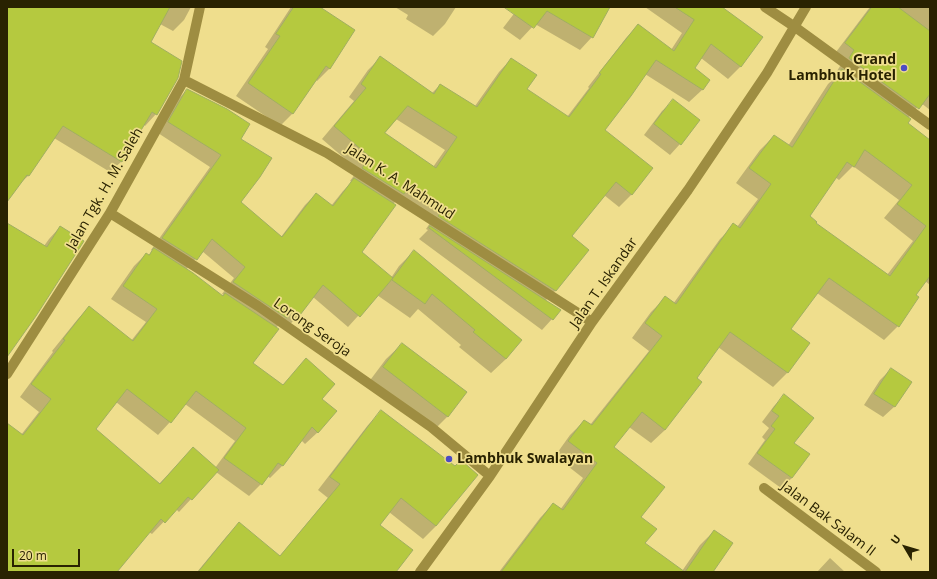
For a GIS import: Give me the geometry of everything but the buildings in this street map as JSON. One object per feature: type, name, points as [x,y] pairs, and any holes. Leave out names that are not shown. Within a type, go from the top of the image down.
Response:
[{"type":"street","name":"Jalan Tgk. H. M. Saleh","points":[[7,374],[110,214],[184,80],[200,7]]},
{"type":"street","points":[[765,7],[930,125]]},
{"type":"street","name":"Jalan T. Iskandar","points":[[420,572],[490,476],[592,322],[688,190],[767,73],[806,7]]},
{"type":"street","name":"Jalan K. A. Mahmud","points":[[184,80],[327,152],[592,322]]},
{"type":"street","name":"Lorong Seroja","points":[[110,214],[258,306],[431,427],[490,476]]},
{"type":"street","name":"Jalan Bak Salam II","points":[[764,488],[876,572]]},
{"type":"place","name":"Grand Lambhuk Hotel","points":[[904,68]]},
{"type":"place","name":"Lambhuk Swalayan","points":[[449,459]]}]
